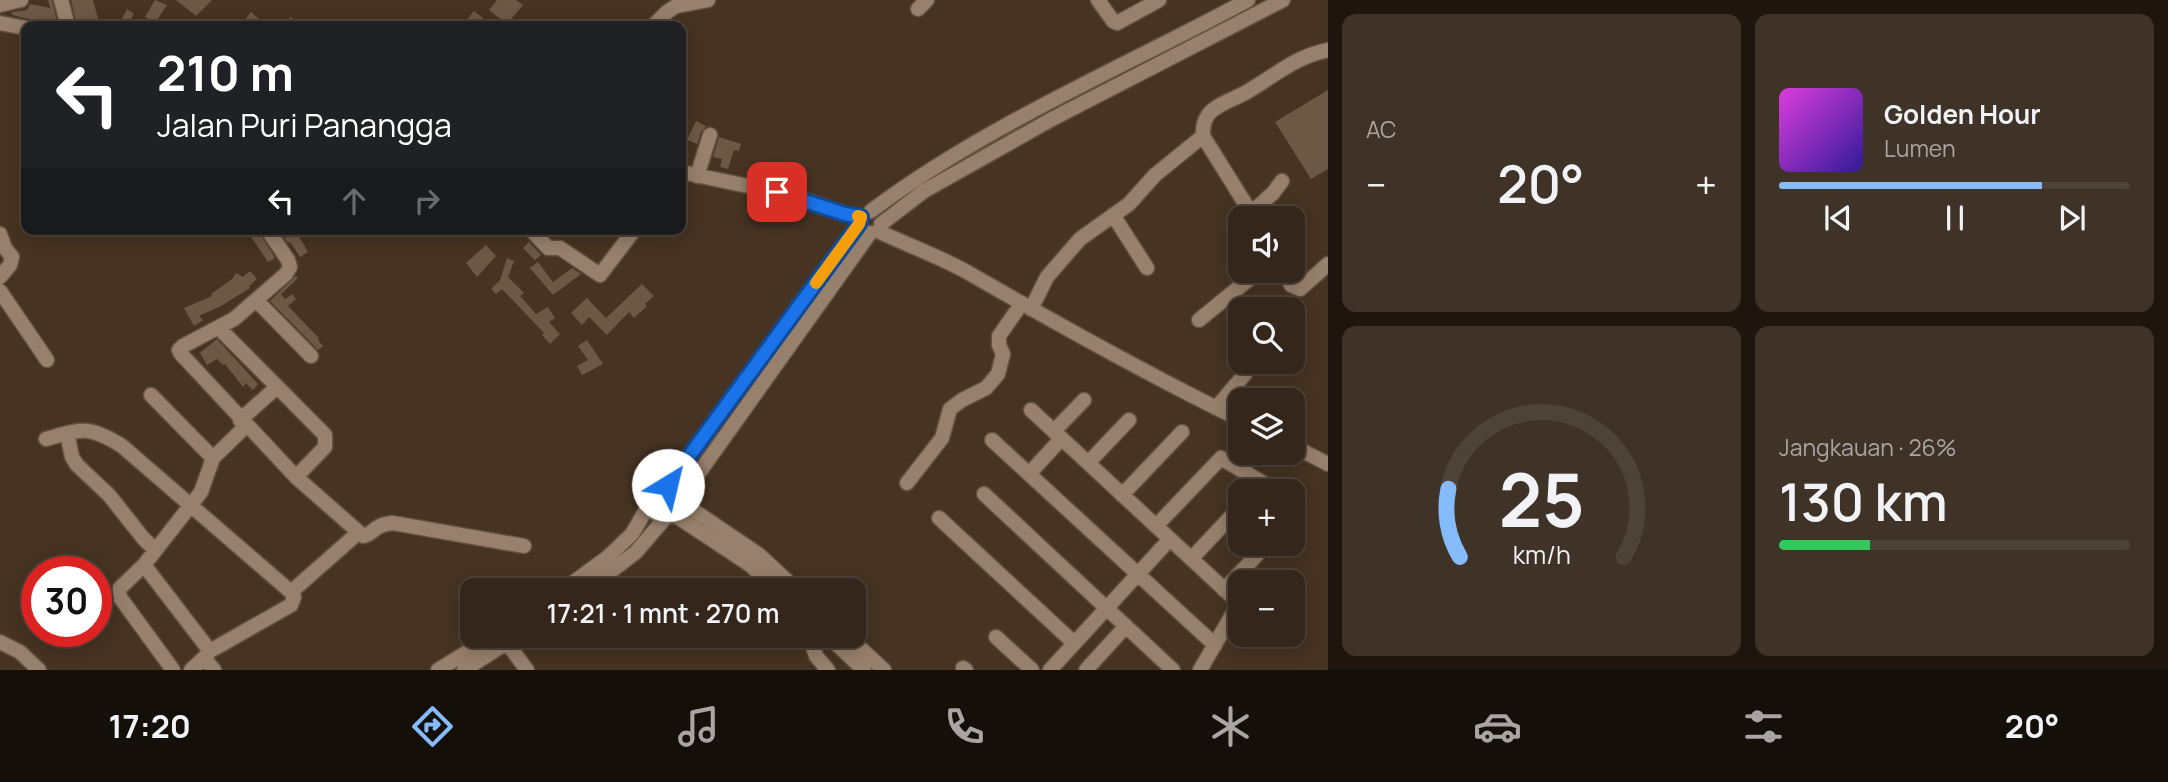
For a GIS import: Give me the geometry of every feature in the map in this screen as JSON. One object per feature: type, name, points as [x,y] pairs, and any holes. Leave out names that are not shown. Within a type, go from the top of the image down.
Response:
[{"type":"street","points":[[0,5],[21,0]]},
{"type":"street","points":[[61,0],[67,21]]},
{"type":"street","points":[[658,21],[680,3],[708,0]]},
{"type":"street","points":[[1098,0],[1112,21],[1117,23],[1159,0]]},
{"type":"street","points":[[602,578],[636,552],[676,508],[870,223],[1181,44],[1248,0]]},
{"type":"street","points":[[580,578],[632,534],[650,503],[652,492],[668,485],[870,223],[916,177],[1046,105],[1283,0]]},
{"type":"street","points":[[0,23],[21,27]]},
{"type":"street","points":[[1246,206],[1203,136],[1204,123],[1212,110],[1292,63],[1315,52],[1328,50]]},
{"type":"street","points":[[1046,105],[1052,119]]},
{"type":"street","points":[[697,176],[710,135]]},
{"type":"street","points":[[907,482],[942,438],[950,409],[961,400],[986,388],[998,374],[1003,354],[999,336],[1056,266],[1080,239],[1129,204],[1155,175],[1203,136]]},
{"type":"street","points":[[686,173],[791,195],[870,223],[973,275],[994,289],[1228,414]]},
{"type":"street","points":[[1261,206],[1282,181]]},
{"type":"street","points":[[1113,215],[1147,268]]},
{"type":"street","points":[[0,234],[12,257],[10,265],[0,277]]},
{"type":"street","points":[[271,235],[288,260],[290,267],[286,274],[219,328],[183,346],[179,352],[296,477],[358,533],[365,536],[379,525],[393,523],[524,546]]},
{"type":"street","points":[[535,235],[548,248],[560,248],[600,275],[630,235]]},
{"type":"street","points":[[1289,283],[1300,289],[1328,264]]},
{"type":"street","points":[[1199,320],[1244,283]]},
{"type":"street","points":[[1,294],[47,360]]},
{"type":"street","points":[[257,300],[311,356]]},
{"type":"street","points":[[219,328],[326,438],[325,447],[296,477]]},
{"type":"street","points":[[1216,408],[1245,374]]},
{"type":"street","points":[[173,670],[119,596],[120,588],[144,565],[201,492],[213,458],[277,387]]},
{"type":"street","points":[[151,395],[213,458]]},
{"type":"street","points":[[1029,474],[1084,400]]},
{"type":"street","points":[[1031,410],[1239,603],[1200,670]]},
{"type":"street","points":[[1088,463],[1129,420]]},
{"type":"street","points":[[46,439],[88,430],[102,433],[122,446],[292,593],[294,597],[291,605],[207,655],[191,670]]},
{"type":"street","points":[[1122,495],[1182,432]]},
{"type":"street","points":[[66,433],[72,457],[109,495],[142,538],[155,550]]},
{"type":"street","points":[[992,440],[1215,645]]},
{"type":"street","points":[[1305,452],[1328,464]]},
{"type":"street","points":[[1156,526],[1220,458],[1249,479]]},
{"type":"street","points":[[668,485],[674,487],[676,508],[764,578]]},
{"type":"street","points":[[984,494],[1172,670]]},
{"type":"street","points":[[650,503],[655,513],[676,508],[758,554],[784,578]]},
{"type":"street","points":[[939,518],[1074,643]]},
{"type":"street","points":[[1191,559],[1228,520]]},
{"type":"street","points":[[292,593],[358,533]]},
{"type":"street","points":[[1050,670],[1170,539]]},
{"type":"street","points":[[1224,590],[1256,556]]},
{"type":"street","points":[[144,565],[207,655],[214,670]]},
{"type":"street","points":[[1094,667],[1126,626]]},
{"type":"street","points":[[996,637],[1032,670]]},
{"type":"street","points":[[0,642],[20,652],[40,670]]},
{"type":"street","points":[[438,670],[485,648]]},
{"type":"street","points":[[464,670],[492,648]]},
{"type":"street","points":[[509,648],[527,670]]},
{"type":"street","points":[[813,648],[816,656],[828,670]]},
{"type":"street","points":[[841,648],[864,670]]},
{"type":"street","points":[[860,648],[884,670]]},
{"type":"building","points":[[48,0],[52,0],[57,21],[37,21],[12,15],[12,12],[27,10],[30,4],[50,8]]},
{"type":"building","points":[[71,0],[93,0],[99,21],[76,21]]},
{"type":"building","points":[[155,0],[167,5],[156,21],[145,17]]},
{"type":"building","points":[[176,0],[212,0],[196,16]]},
{"type":"building","points":[[497,0],[516,0],[523,5],[510,21],[503,21],[489,10]]},
{"type":"building","points":[[127,9],[134,14],[129,21],[121,21]]},
{"type":"building","points":[[474,11],[483,18],[481,21],[466,21]]},
{"type":"building","points":[[251,12],[259,19],[257,21],[244,21]]},
{"type":"building","points":[[1328,90],[1328,169],[1311,179],[1275,122]]},
{"type":"building","points":[[696,121],[706,126],[701,132],[695,151],[697,144],[687,140]]},
{"type":"building","points":[[719,137],[741,144],[739,151],[734,150],[728,169],[720,167],[722,159],[713,157]]},
{"type":"building","points":[[784,161],[794,169],[786,180],[776,173]]},
{"type":"building","points":[[250,235],[261,235],[275,258],[268,262]]},
{"type":"building","points":[[283,235],[298,235],[308,252],[300,257]]},
{"type":"building","points":[[529,242],[541,255],[535,260],[523,248]]},
{"type":"building","points":[[486,245],[496,256],[477,277],[466,263]]},
{"type":"building","points":[[507,258],[514,261],[508,277],[524,293],[520,296],[536,314],[548,307],[555,318],[549,322],[560,334],[550,344],[542,335],[544,333],[502,289],[496,294],[491,289],[500,280]]},
{"type":"building","points":[[538,262],[553,282],[572,268],[581,274],[553,295],[530,268]]},
{"type":"building","points":[[250,271],[257,279],[250,288],[199,316],[203,320],[194,326],[184,308],[212,296],[211,294],[236,273],[243,277]]},
{"type":"building","points":[[296,276],[298,278],[281,294],[285,299],[292,294],[296,299],[288,306],[319,338],[323,346],[318,350],[270,301]]},
{"type":"building","points":[[642,284],[654,296],[634,318],[629,312],[607,335],[589,317],[582,325],[571,313],[587,298],[606,318]]},
{"type":"building","points":[[217,339],[258,384],[253,390],[246,383],[243,387],[225,364],[217,359],[207,365],[200,353]]},
{"type":"building","points":[[587,340],[603,364],[582,375],[577,366],[588,360],[578,346]]},
{"type":"slow traffic","points":[[816,283],[859,224],[861,217],[858,216]]},
{"type":"route","points":[[668,485],[859,224],[861,217],[777,192]]}]
